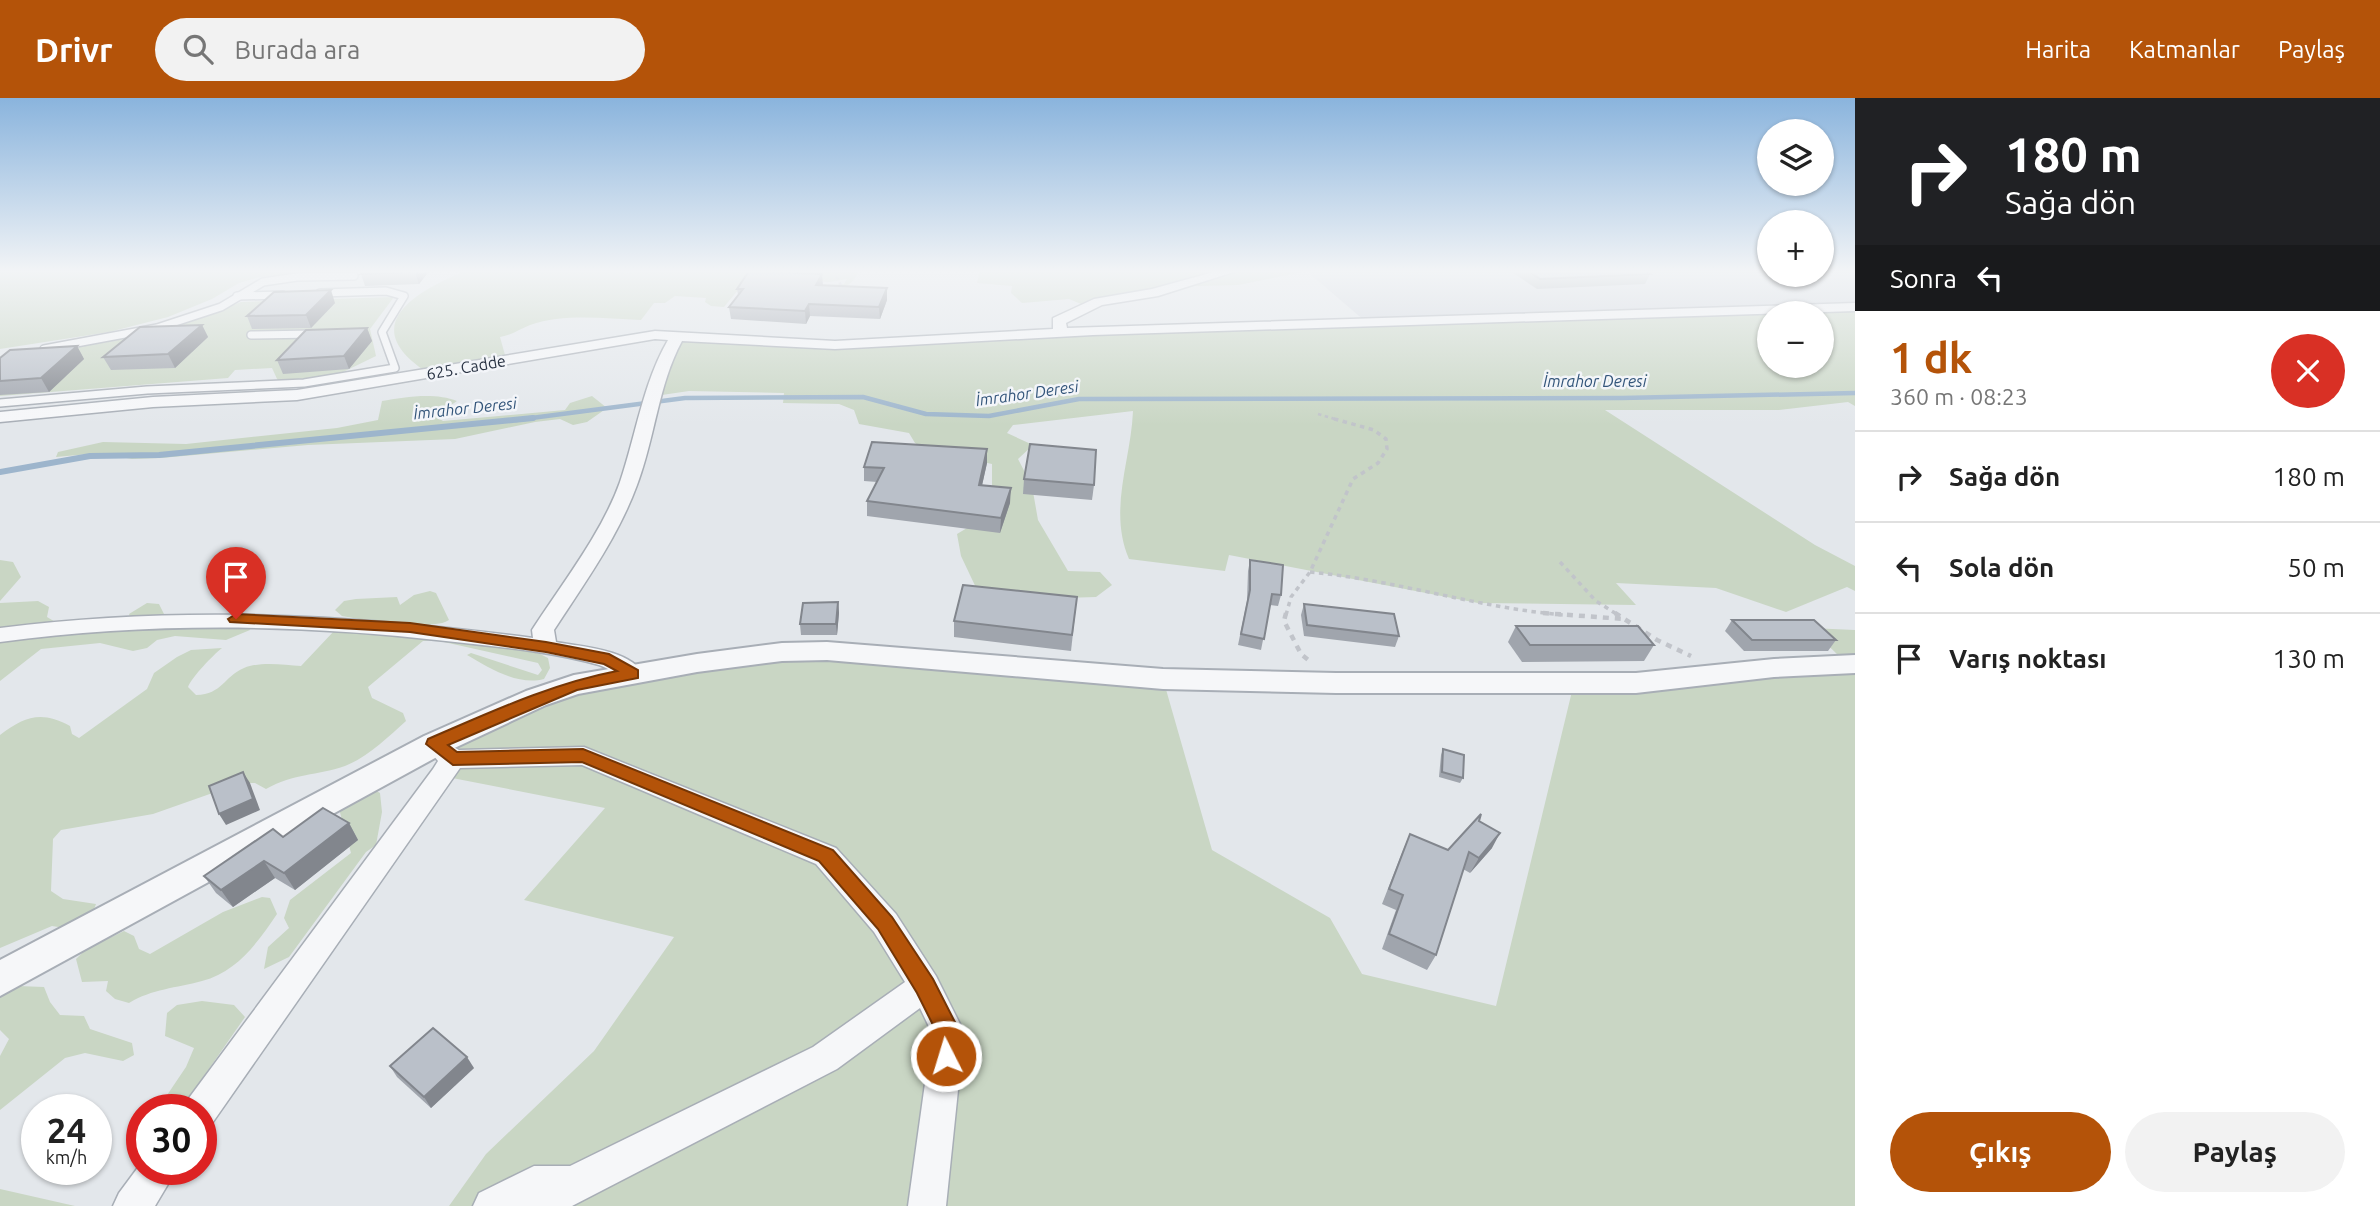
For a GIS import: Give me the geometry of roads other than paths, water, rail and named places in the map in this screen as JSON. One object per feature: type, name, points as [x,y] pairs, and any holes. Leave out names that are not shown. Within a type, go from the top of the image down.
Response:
[{"type":"street","points":[[1058,322],[1061,332]]},
{"type":"street","name":"625. Cadde","points":[[0,417],[153,402],[297,395],[396,373],[619,340],[679,334],[835,345],[1061,332],[1388,322]]},
{"type":"street","points":[[546,647],[543,630],[585,568],[628,485],[663,362],[679,334]]},
{"type":"street","points":[[0,635],[103,622],[226,619],[410,627],[546,647],[609,660],[632,674]]},
{"type":"street","points":[[0,979],[444,751],[536,698],[574,685],[632,674],[770,654],[827,651],[1163,678],[1336,683],[1636,683],[1774,668],[1855,664]]},
{"type":"street","points":[[444,751],[583,755],[826,856],[885,923],[925,986],[948,1032],[927,1206]]},
{"type":"street","points":[[212,1094],[444,751]]},
{"type":"street","points":[[540,1206],[572,1184],[825,1058],[925,986]]},
{"type":"street","points":[[492,1206],[534,1184],[572,1184]]},
{"type":"street","points":[[132,1206],[147,1185]]},
{"type":"lane","points":[[38,349],[157,328],[176,322]]},
{"type":"lane","points":[[382,332],[388,322]]},
{"type":"lane","points":[[369,332],[382,332]]},
{"type":"lane","points":[[0,403],[148,390],[304,383],[396,373],[382,332]]},
{"type":"lane","points":[[251,335],[330,333]]},
{"type":"waterway","name":"İmrahor Deresi","points":[[526,419],[685,398],[863,397],[926,414],[989,416],[1079,399],[1622,398],[1855,393]]},
{"type":"waterway","name":"İmrahor Deresi","points":[[526,419],[533,418]]},
{"type":"waterway","name":"İmrahor Deresi","points":[[0,472],[90,456],[159,455],[526,419]]},
{"type":"waterway","name":"İmrahor Deresi","points":[[516,420],[526,419]]}]
